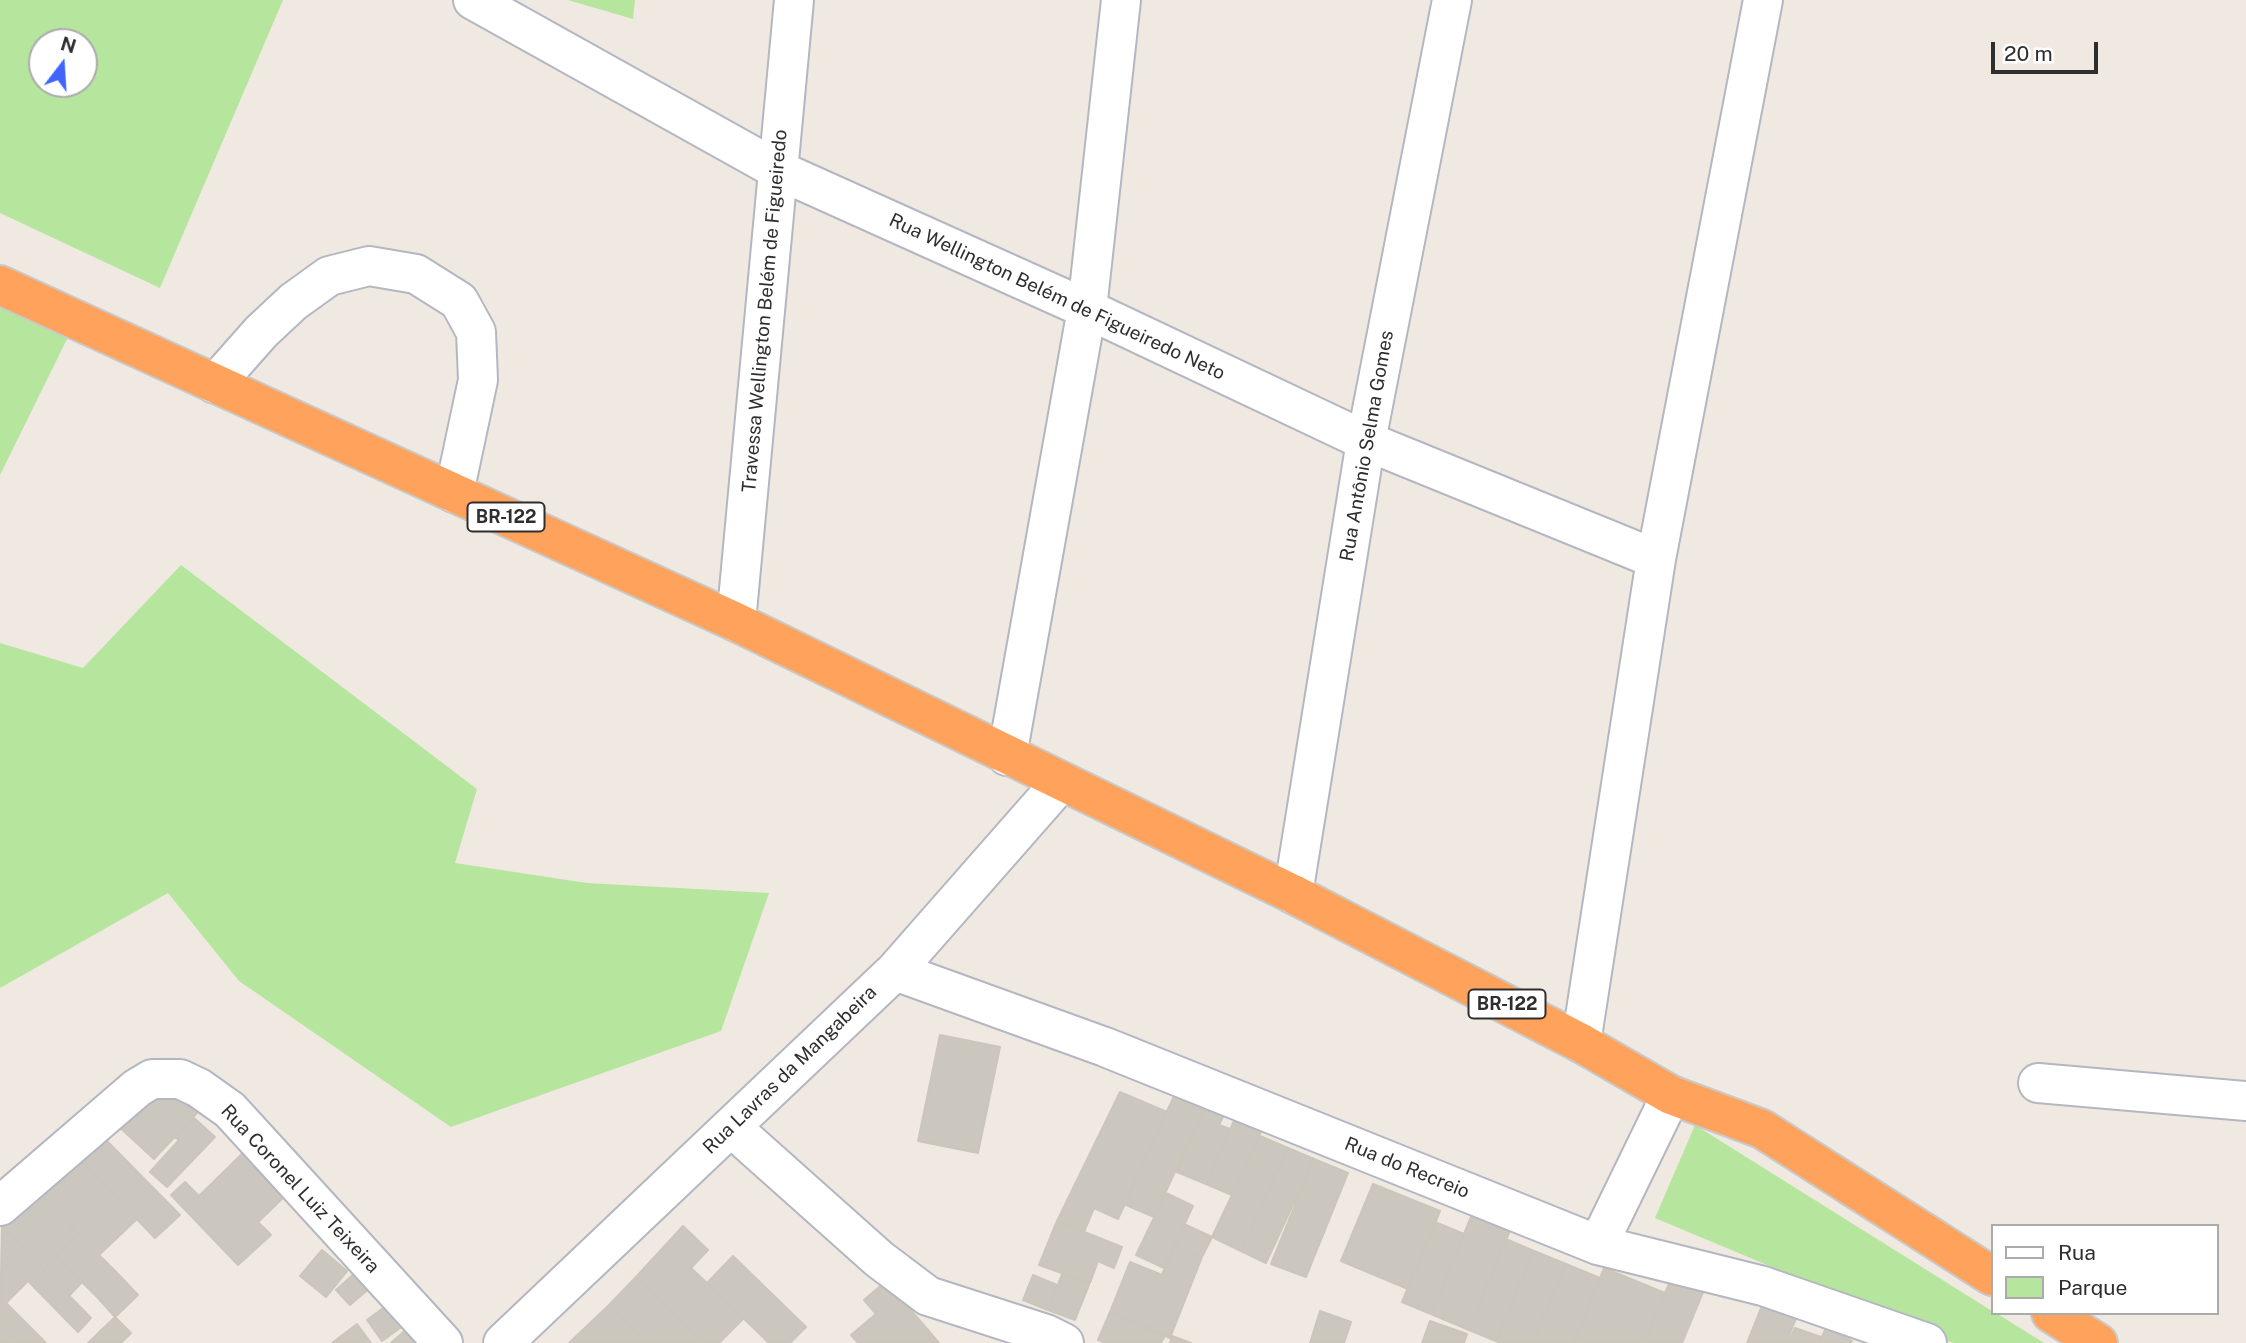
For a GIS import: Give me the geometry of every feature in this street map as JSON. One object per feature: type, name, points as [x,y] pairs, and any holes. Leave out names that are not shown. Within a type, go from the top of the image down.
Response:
[{"type":"highway","name":"BR-122","points":[[0,285],[736,622],[1293,894],[1581,1043],[1671,1095],[1762,1129],[1990,1275]]},
{"type":"highway","points":[[2054,1315],[2098,1343]]},
{"type":"street","name":"Rua Wellington Belém de Figueiredo Neto","points":[[473,0],[778,170],[1087,309],[1366,441],[1656,559]]},
{"type":"street","name":"Travessa Wellington Belém de Figueiredo","points":[[736,622],[794,0]]},
{"type":"street","points":[[1007,756],[1087,309],[1121,0]]},
{"type":"street","name":"Rua Antônio Selma Gomes","points":[[1293,894],[1366,441],[1452,0]]},
{"type":"street","points":[[1581,1043],[1656,559],[1763,0]]},
{"type":"street","points":[[215,384],[292,302],[329,276],[369,266],[416,274],[459,301],[476,332],[478,380],[454,493]]},
{"type":"street","name":"Rua Lavras da Mangabeira","points":[[503,1343],[895,971],[1061,782]]},
{"type":"street","name":"Rua do Recreio","points":[[895,971],[1105,1047],[1598,1245],[1763,1286],[1927,1343]]},
{"type":"street","name":"Rua Coronel Luiz Teixeira","points":[[0,1206],[137,1088],[152,1079],[180,1079],[199,1088],[230,1110],[443,1343]]},
{"type":"street","points":[[2038,1083],[2246,1101]]},
{"type":"street","points":[[1598,1245],[1671,1095]]},
{"type":"street","points":[[731,1127],[879,1259],[928,1296],[1049,1340]]},
{"type":"green space","points":[[0,0],[283,0],[160,288],[0,213]]},
{"type":"green space","points":[[568,0],[635,0],[633,19]]},
{"type":"green space","points":[[0,306],[69,335],[0,475]]},
{"type":"green space","points":[[181,565],[477,789],[455,863],[587,883],[769,893],[721,1031],[451,1127],[239,981],[168,893],[0,988],[0,643],[83,668]]},
{"type":"green space","points":[[1695,1125],[1990,1310],[1990,1315],[1999,1315],[2044,1343],[1953,1343],[1655,1218]]},
{"type":"building","points":[[940,1035],[1000,1047],[978,1153],[918,1141]]},
{"type":"building","points":[[158,1077],[197,1113],[154,1159],[115,1123]]},
{"type":"building","points":[[1120,1092],[1167,1112],[1118,1219],[1094,1208],[1084,1232],[1057,1221]]},
{"type":"building","points":[[1175,1094],[1205,1107],[1154,1217],[1124,1204]]},
{"type":"building","points":[[1205,1107],[1224,1115],[1219,1125],[1230,1129],[1206,1184],[1177,1172]]},
{"type":"building","points":[[1237,1114],[1264,1125],[1232,1195],[1206,1184]]},
{"type":"building","points":[[194,1118],[215,1137],[167,1187],[150,1172],[179,1140],[175,1137]]},
{"type":"building","points":[[101,1135],[180,1215],[155,1238],[78,1158]]},
{"type":"building","points":[[1260,1136],[1288,1148],[1241,1251],[1212,1237]]},
{"type":"building","points":[[1288,1148],[1314,1159],[1266,1263],[1241,1251]]},
{"type":"building","points":[[247,1149],[289,1192],[258,1222],[271,1235],[238,1265],[171,1195],[185,1182],[199,1196]]},
{"type":"building","points":[[78,1158],[137,1219],[99,1255],[40,1194]]},
{"type":"building","points":[[1314,1159],[1348,1173],[1306,1277],[1271,1264]]},
{"type":"building","points":[[1373,1184],[1440,1211],[1408,1289],[1341,1261]]},
{"type":"building","points":[[38,1192],[78,1234],[56,1256],[82,1282],[69,1296],[2,1227]]},
{"type":"building","points":[[1166,1193],[1193,1206],[1164,1268],[1136,1255]]},
{"type":"building","points":[[1473,1212],[1511,1228],[1469,1330],[1431,1314]]},
{"type":"building","points":[[1057,1221],[1122,1247],[1114,1268],[1098,1261],[1090,1283],[1039,1265]]},
{"type":"building","points":[[1435,1222],[1464,1234],[1431,1314],[1402,1302]]},
{"type":"building","points":[[1184,1224],[1212,1237],[1202,1257],[1175,1245]]},
{"type":"building","points":[[683,1226],[708,1250],[691,1268],[744,1318],[719,1343],[704,1343],[636,1277]]},
{"type":"building","points":[[2,1227],[91,1318],[78,1332],[28,1281],[6,1303],[46,1343],[21,1343],[0,1321]]},
{"type":"building","points":[[78,1234],[120,1276],[98,1298],[56,1256]]},
{"type":"building","points":[[1506,1239],[1534,1251],[1496,1341],[1469,1330]]},
{"type":"building","points":[[1175,1245],[1202,1257],[1170,1338],[1110,1312],[1130,1262],[1162,1275]]},
{"type":"building","points":[[322,1250],[347,1271],[326,1297],[300,1276]]},
{"type":"building","points":[[1534,1251],[1566,1264],[1533,1343],[1501,1343],[1496,1341]]},
{"type":"building","points":[[733,1256],[806,1327],[790,1343],[769,1343],[707,1283]]},
{"type":"building","points":[[1566,1264],[1600,1278],[1574,1343],[1533,1343]]},
{"type":"building","points":[[364,1265],[378,1281],[350,1305],[336,1290]]},
{"type":"building","points":[[1604,1268],[1665,1293],[1644,1343],[1574,1343]]},
{"type":"building","points":[[1674,1272],[1706,1285],[1682,1343],[1644,1343]]},
{"type":"building","points":[[1062,1274],[1089,1285],[1075,1320],[1048,1310]]},
{"type":"building","points":[[1033,1275],[1057,1285],[1048,1310],[1023,1300]]},
{"type":"building","points":[[120,1276],[138,1295],[115,1317],[98,1298]]},
{"type":"building","points":[[636,1277],[704,1343],[646,1343],[609,1305]]},
{"type":"building","points":[[886,1281],[939,1343],[858,1343],[851,1335],[876,1314],[864,1300]]},
{"type":"building","points":[[394,1300],[410,1321],[382,1341],[367,1320]]},
{"type":"building","points":[[1763,1303],[1797,1316],[1786,1343],[1747,1343]]},
{"type":"building","points":[[609,1305],[646,1343],[569,1343]]},
{"type":"building","points":[[1320,1311],[1351,1322],[1344,1343],[1310,1343]]},
{"type":"building","points":[[1110,1312],[1165,1335],[1161,1343],[1106,1343],[1098,1340]]},
{"type":"building","points":[[115,1317],[131,1333],[121,1343],[88,1343]]},
{"type":"building","points":[[0,1321],[21,1343],[0,1343]]},
{"type":"building","points":[[1430,1321],[1467,1334],[1464,1343],[1422,1343]]},
{"type":"building","points":[[357,1324],[371,1343],[332,1343]]},
{"type":"building","points":[[409,1327],[422,1343],[391,1343]]},
{"type":"building","points":[[1795,1328],[1821,1337],[1819,1343],[1788,1343]]},
{"type":"building","points":[[1826,1328],[1852,1341],[1851,1343],[1819,1343]]},
{"type":"building","points":[[1172,1336],[1191,1343],[1170,1343]]}]
